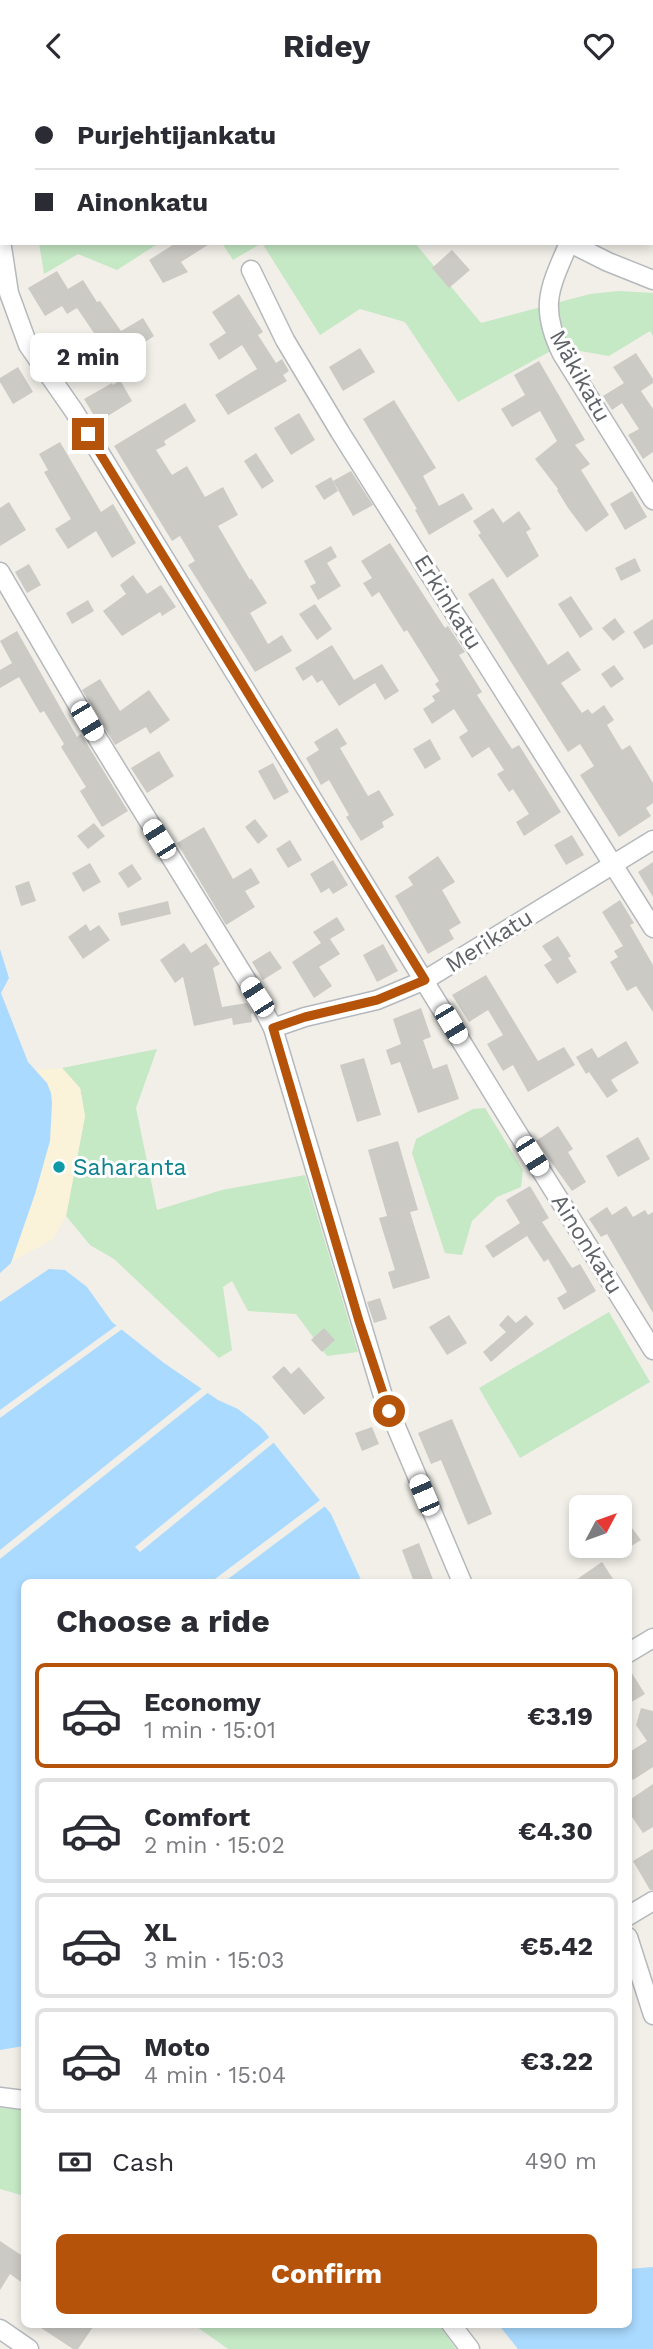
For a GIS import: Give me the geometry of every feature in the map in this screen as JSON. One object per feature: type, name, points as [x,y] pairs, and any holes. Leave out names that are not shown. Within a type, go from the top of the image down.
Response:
[{"type":"street","name":"Ainonkatu","points":[[2,245],[9,293],[28,345],[74,411],[653,1350]]},
{"type":"street","name":"Mäkikatu","points":[[569,245],[550,288],[549,318],[553,335],[562,354],[653,500]]},
{"type":"street","points":[[574,245],[608,263],[653,280]]},
{"type":"street","name":"Erkinkatu","points":[[251,270],[285,340],[340,432],[653,928]]},
{"type":"street","points":[[0,572],[87,721],[257,997],[273,1028],[383,1396],[461,1579]]},
{"type":"street","name":"Merikatu","points":[[273,1028],[305,1017],[377,1000],[425,980],[653,840]]},
{"type":"street","points":[[632,1651],[653,1638]]},
{"type":"street","points":[[632,1914],[653,1901]]},
{"type":"street","points":[[632,1949],[653,2015]]},
{"type":"street","points":[[0,2097],[21,2100]]},
{"type":"street","points":[[454,2328],[470,2349]]},
{"type":"street","points":[[0,2329],[29,2349]]},
{"type":"green space","points":[[39,245],[156,245],[117,270],[78,254],[44,274]]},
{"type":"green space","points":[[223,245],[259,245],[233,260]]},
{"type":"green space","points":[[263,245],[417,245],[481,323],[590,294],[619,291],[653,293],[653,336],[650,331],[609,356],[580,351],[565,343],[458,402],[405,322],[360,309],[320,335]]},
{"type":"green space","points":[[157,1049],[136,1108],[157,1210],[222,1190],[305,1175],[358,1352],[327,1356],[296,1314],[248,1311],[232,1281],[223,1287],[232,1350],[219,1358],[114,1259],[90,1245],[66,1216],[85,1116],[80,1088],[62,1068]]},
{"type":"green space","points":[[485,1108],[523,1170],[521,1187],[497,1197],[472,1221],[462,1255],[445,1253],[412,1153],[416,1139],[473,1109]]},
{"type":"green space","points":[[609,1312],[650,1382],[520,1458],[479,1388]]},
{"type":"green space","points":[[0,2108],[21,2110],[21,2195],[0,2189]]},
{"type":"green space","points":[[199,2328],[441,2328],[456,2349],[228,2349]]},
{"type":"sand","name":"Saharanta","points":[[62,1068],[80,1088],[85,1116],[66,1216],[53,1239],[11,1262],[50,1141],[47,1083],[34,1070]]},
{"type":"water","points":[[0,949],[9,978],[1,993],[28,1062],[47,1083],[52,1103],[50,1141],[35,1194],[11,1263],[0,1273]]},
{"type":"water","points":[[49,1269],[65,1270],[87,1287],[112,1322],[164,1363],[218,1400],[238,1409],[261,1427],[331,1514],[361,1579],[21,1579],[21,2046],[0,2050],[0,1302]]},
{"type":"water","points":[[653,2267],[653,2349],[518,2349],[501,2328],[632,2328],[632,2269]]},
{"type":"pier","points":[[120,1323],[125,1327],[0,1418],[0,1410]]},
{"type":"pier","points":[[205,1386],[210,1391],[0,1559],[0,1550]]},
{"type":"pier","points":[[272,1435],[277,1440],[140,1552],[135,1547]]},
{"type":"pier","points":[[323,1498],[328,1504],[228,1579],[215,1579]]},
{"type":"building","points":[[173,245],[208,245],[181,262],[188,272],[163,283],[149,260]]},
{"type":"building","points":[[452,250],[470,270],[449,288],[432,268]]},
{"type":"building","points":[[57,271],[68,289],[83,280],[121,331],[143,318],[154,336],[117,361],[105,343],[70,368],[65,340],[96,336],[77,308],[67,314],[62,306],[45,316],[28,288]]},
{"type":"building","points":[[239,294],[263,332],[258,335],[276,363],[282,359],[289,371],[283,375],[287,381],[228,415],[215,395],[257,369],[242,345],[219,360],[209,344],[226,333],[212,312]]},
{"type":"building","points":[[360,348],[375,372],[343,391],[329,367]]},
{"type":"building","points":[[636,353],[653,379],[653,383],[641,391],[653,409],[653,452],[643,459],[628,435],[639,429],[622,403],[612,410],[603,396],[624,383],[613,367]]},
{"type":"building","points":[[539,361],[585,440],[575,445],[590,464],[581,470],[609,515],[586,532],[535,459],[557,441],[540,411],[512,427],[501,409],[525,395],[514,375]]},
{"type":"building","points":[[18,367],[33,392],[13,404],[0,378]]},
{"type":"building","points":[[120,380],[132,401],[98,422],[84,399]]},
{"type":"building","points":[[394,400],[436,468],[423,476],[439,506],[463,493],[473,509],[429,535],[415,510],[417,509],[363,419]]},
{"type":"building","points":[[185,403],[196,421],[164,441],[166,445],[156,450],[172,475],[187,466],[205,497],[223,487],[238,515],[218,526],[267,603],[250,613],[268,644],[282,635],[292,651],[255,672],[188,565],[195,561],[180,536],[172,541],[114,446]]},
{"type":"building","points":[[299,413],[315,440],[291,455],[274,428]]},
{"type":"building","points":[[60,442],[101,512],[113,504],[136,543],[112,558],[96,531],[68,549],[55,529],[71,519],[44,472],[48,470],[39,454]]},
{"type":"building","points":[[256,453],[274,481],[262,489],[244,461]]},
{"type":"building","points":[[351,471],[373,505],[353,516],[333,481]]},
{"type":"building","points":[[331,477],[338,491],[324,500],[315,486]]},
{"type":"building","points":[[632,491],[647,517],[625,530],[610,504]]},
{"type":"building","points":[[9,502],[26,530],[0,546],[0,508]]},
{"type":"building","points":[[493,508],[503,523],[519,511],[531,529],[526,532],[539,556],[507,578],[478,535],[481,533],[473,521]]},
{"type":"building","points":[[390,543],[445,628],[448,626],[465,652],[459,655],[482,692],[477,695],[512,749],[519,745],[561,812],[524,836],[516,822],[529,814],[513,789],[509,792],[497,774],[504,770],[489,747],[472,758],[459,737],[468,731],[454,709],[432,724],[423,709],[435,701],[432,696],[440,691],[435,684],[439,681],[379,592],[372,597],[363,583],[372,578],[361,561]]},
{"type":"building","points":[[331,546],[337,557],[327,563],[341,586],[318,600],[310,586],[316,583],[304,561]]},
{"type":"building","points":[[635,558],[641,571],[621,581],[615,568]]},
{"type":"building","points":[[29,564],[41,585],[27,593],[15,572]]},
{"type":"building","points":[[133,575],[147,594],[161,585],[176,607],[162,616],[160,612],[122,636],[103,611],[126,594],[120,585]]},
{"type":"building","points":[[493,578],[548,665],[568,651],[581,670],[561,683],[582,713],[588,709],[592,714],[604,705],[614,720],[607,725],[622,750],[630,745],[653,783],[653,803],[646,808],[651,816],[619,837],[580,775],[594,766],[580,744],[568,752],[468,594]]},
{"type":"building","points":[[571,596],[593,629],[580,638],[558,604]]},
{"type":"building","points":[[88,600],[94,611],[72,624],[66,613]]},
{"type":"building","points":[[315,604],[332,629],[317,640],[299,614]]},
{"type":"building","points":[[615,618],[625,632],[613,641],[602,628]]},
{"type":"building","points":[[653,619],[653,644],[644,649],[633,632]]},
{"type":"building","points":[[17,631],[77,737],[81,734],[128,811],[102,827],[80,791],[86,787],[61,747],[64,744],[44,711],[40,713],[19,677],[0,688],[0,670],[12,663],[0,641]]},
{"type":"building","points":[[332,645],[354,680],[382,664],[399,691],[385,700],[375,683],[339,706],[322,680],[317,683],[312,675],[303,681],[295,668]]},
{"type":"building","points":[[614,665],[624,679],[611,688],[601,674]]},
{"type":"building","points":[[100,679],[120,711],[149,690],[170,720],[150,734],[146,727],[115,745],[82,690]]},
{"type":"building","points":[[337,728],[347,744],[340,748],[368,796],[379,790],[394,815],[382,822],[384,827],[361,841],[346,817],[349,815],[329,780],[321,785],[306,758],[319,750],[314,742]]},
{"type":"building","points":[[430,739],[441,759],[425,769],[413,749]]},
{"type":"building","points":[[159,751],[174,776],[147,793],[131,768]]},
{"type":"building","points":[[273,763],[289,792],[274,800],[258,771]]},
{"type":"building","points":[[255,819],[268,836],[258,844],[245,827]]},
{"type":"building","points":[[94,823],[105,836],[88,849],[77,836]]},
{"type":"building","points":[[204,827],[233,879],[251,868],[260,883],[245,891],[255,907],[226,925],[177,843]]},
{"type":"building","points":[[572,835],[584,855],[566,865],[554,845]]},
{"type":"building","points":[[290,840],[302,860],[288,868],[276,849]]},
{"type":"building","points":[[438,856],[455,882],[442,890],[461,923],[449,930],[454,939],[428,954],[395,896],[413,885],[408,877]]},
{"type":"building","points":[[333,860],[348,885],[333,894],[329,888],[321,893],[310,874]]},
{"type":"building","points":[[653,862],[653,897],[638,872]]},
{"type":"building","points":[[90,863],[101,882],[83,892],[72,873]]},
{"type":"building","points":[[132,864],[142,879],[128,888],[118,873]]},
{"type":"building","points":[[29,881],[36,901],[21,906],[15,886]]},
{"type":"building","points":[[620,900],[634,923],[630,925],[653,965],[653,1012],[636,986],[627,991],[610,962],[618,957],[614,951],[623,946],[602,912]]},
{"type":"building","points":[[168,901],[171,914],[121,926],[118,913]]},
{"type":"building","points":[[337,917],[345,930],[330,939],[340,954],[319,967],[332,986],[314,998],[292,962],[321,943],[313,932]]},
{"type":"building","points":[[86,924],[90,931],[99,925],[110,940],[83,959],[68,937]]},
{"type":"building","points":[[558,936],[571,956],[568,958],[577,972],[557,984],[544,965],[552,960],[542,946]]},
{"type":"building","points":[[184,943],[191,953],[206,943],[220,964],[213,968],[222,1007],[247,1003],[253,1013],[252,1022],[233,1025],[232,1018],[194,1026],[183,977],[175,983],[160,960]]},
{"type":"building","points":[[383,944],[398,971],[377,982],[363,955]]},
{"type":"building","points":[[270,951],[282,968],[263,980],[252,962]]},
{"type":"building","points":[[486,975],[538,1061],[564,1047],[575,1065],[528,1092],[513,1065],[503,1071],[487,1044],[503,1035],[488,1010],[469,1022],[452,995]]},
{"type":"building","points":[[421,1008],[431,1037],[423,1040],[433,1069],[447,1064],[459,1099],[418,1113],[400,1062],[391,1065],[386,1050],[401,1044],[393,1019]]},
{"type":"building","points":[[626,1041],[639,1063],[611,1080],[618,1091],[607,1098],[589,1072],[586,1074],[576,1057],[592,1048],[598,1058]]},
{"type":"building","points":[[364,1058],[381,1115],[357,1122],[340,1065]]},
{"type":"building","points":[[558,1126],[573,1149],[568,1152],[586,1182],[572,1191],[536,1141]]},
{"type":"building","points":[[638,1137],[650,1159],[618,1177],[606,1156]]},
{"type":"building","points":[[398,1141],[418,1210],[410,1212],[430,1278],[393,1289],[388,1272],[395,1270],[379,1218],[387,1216],[368,1150]]},
{"type":"building","points":[[530,1186],[549,1218],[542,1222],[572,1268],[580,1264],[596,1291],[564,1310],[557,1298],[567,1292],[548,1259],[544,1262],[527,1236],[493,1258],[485,1246],[520,1223],[506,1200]]},
{"type":"building","points":[[626,1206],[633,1217],[645,1210],[648,1215],[653,1212],[653,1313],[607,1234],[601,1237],[589,1219],[607,1207],[612,1215]]},
{"type":"building","points":[[380,1298],[387,1319],[374,1323],[367,1302]]},
{"type":"building","points":[[449,1315],[467,1343],[447,1355],[429,1327]]},
{"type":"building","points":[[508,1315],[516,1323],[526,1315],[534,1324],[491,1362],[483,1352],[506,1332],[499,1325]]},
{"type":"building","points":[[324,1328],[335,1340],[322,1352],[311,1340]]},
{"type":"building","points":[[284,1366],[291,1374],[299,1367],[325,1398],[304,1415],[272,1377]]},
{"type":"building","points":[[452,1419],[492,1514],[468,1525],[441,1460],[431,1464],[418,1433]]},
{"type":"building","points":[[372,1427],[379,1444],[362,1451],[355,1433]]},
{"type":"building","points":[[632,1528],[641,1540],[632,1546]]},
{"type":"building","points":[[419,1543],[433,1579],[413,1579],[402,1550]]},
{"type":"building","points":[[602,1562],[613,1579],[577,1579]]},
{"type":"building","points":[[632,1673],[645,1694],[632,1702]]},
{"type":"building","points":[[641,1708],[653,1711],[653,1767],[633,1780],[632,1750],[647,1741],[636,1725]]},
{"type":"building","points":[[653,1784],[653,1827],[643,1833],[632,1817],[632,1798]]},
{"type":"building","points":[[653,1849],[653,1890],[650,1890],[633,1861]]},
{"type":"building","points":[[0,2241],[21,2255],[21,2282],[10,2274],[0,2290]]},
{"type":"building","points":[[41,2328],[92,2328],[78,2349],[73,2349]]},
{"type":"place","name":"Saharanta","points":[[59,1167]]},
{"type":"route","points":[[88,434],[425,980],[377,1000],[305,1017],[273,1028],[359,1321],[389,1411]]}]
